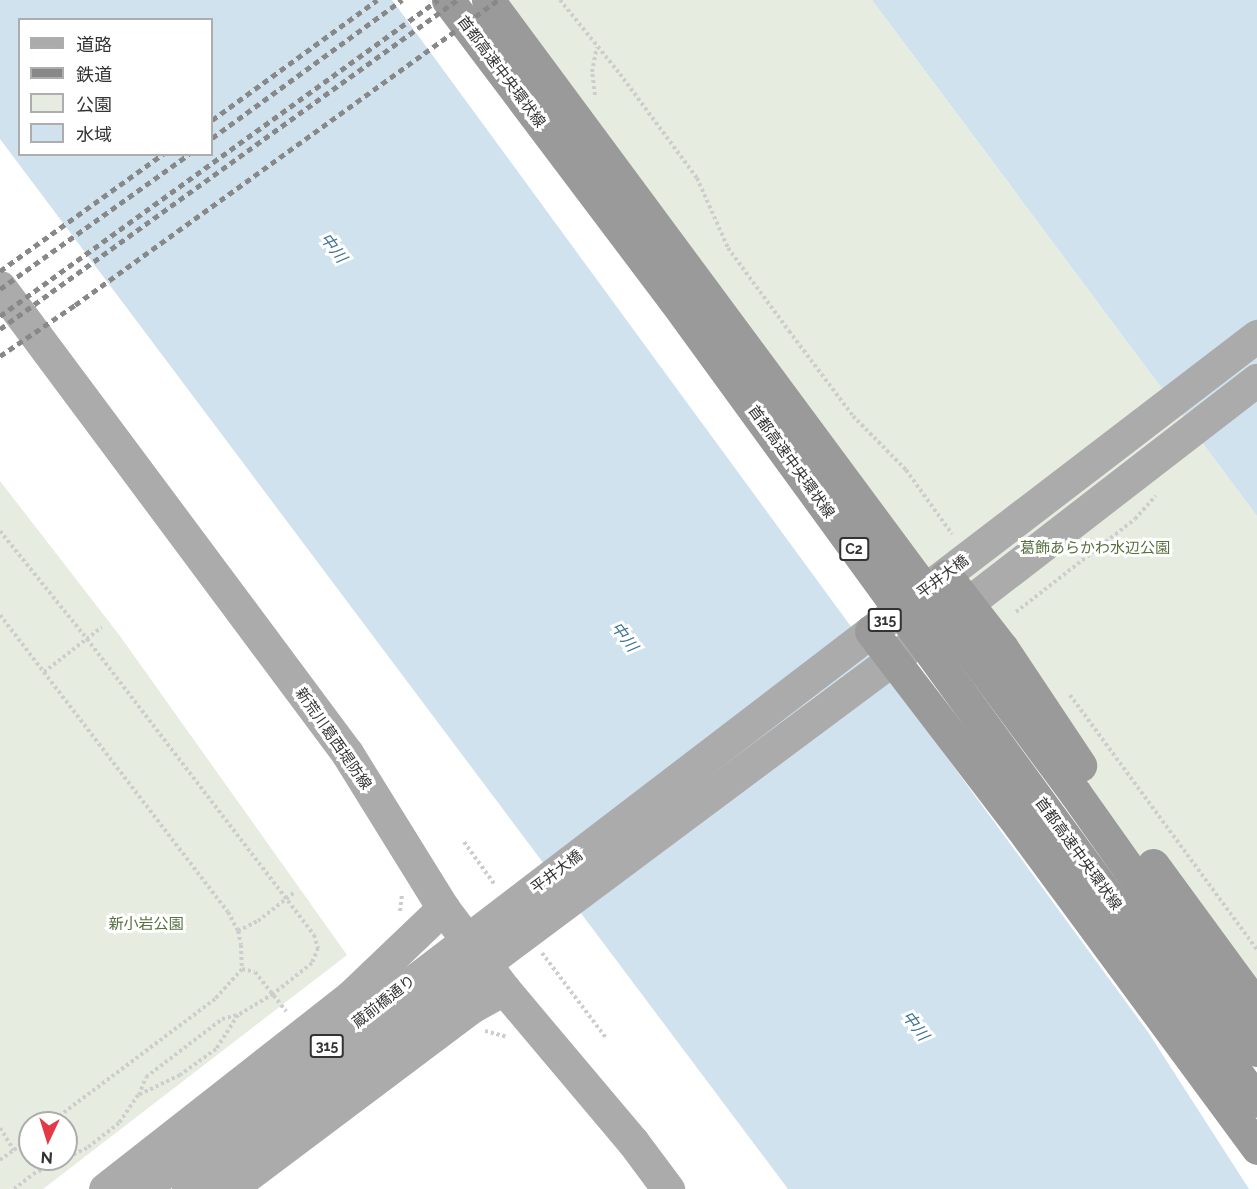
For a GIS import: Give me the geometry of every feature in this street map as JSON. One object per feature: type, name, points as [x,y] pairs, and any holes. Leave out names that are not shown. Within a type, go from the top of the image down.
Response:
[{"type":"highway","name":"首都高速中央環状線","points":[[448,0],[675,301],[1257,1101]]},
{"type":"highway","name":"首都高速中央環状線","points":[[488,0],[1075,793],[1257,1050]]},
{"type":"highway","points":[[946,576],[1002,648],[1093,783],[1257,1007]]},
{"type":"highway","points":[[871,631],[1020,826],[1257,1148]]},
{"type":"main road","name":"新荒川葛西堤防線","points":[[0,286],[347,753],[443,908],[504,989],[633,1142],[668,1189]]},
{"type":"main road","name":"平井大橋","points":[[523,917],[871,631],[946,576],[1257,336]]},
{"type":"main road","name":"平井大橋","points":[[523,917],[968,603],[1257,380]]},
{"type":"main road","points":[[105,1189],[350,997],[443,908]]},
{"type":"main road","name":"蔵前橋通り","points":[[142,1189],[523,917]]},
{"type":"main road","name":"蔵前橋通り","points":[[188,1189],[523,917]]},
{"type":"main road","points":[[229,1189],[473,1006],[504,989]]},
{"type":"path","points":[[560,0],[620,74],[697,178],[728,248],[789,331],[853,416],[906,470]]},
{"type":"path","points":[[0,531],[87,639],[287,899],[314,935],[318,948],[312,963],[273,994],[238,1015],[222,1019],[146,1077],[138,1095],[119,1123],[78,1152]]},
{"type":"path","points":[[0,615],[228,912],[238,931],[242,969],[215,999],[66,1111]]},
{"type":"path","points":[[44,672],[102,627]]},
{"type":"path","points":[[1068,693],[1257,950]]},
{"type":"path","points":[[238,931],[258,921],[296,891]]},
{"type":"path","points":[[242,969],[255,972],[290,1017]]},
{"type":"path","points":[[138,1095],[180,1075],[216,1049],[238,1015]]},
{"type":"path","points":[[0,1128],[14,1150]]},
{"type":"path","points":[[0,1160],[18,1147]]},
{"type":"path","points":[[14,1189],[39,1171]]},
{"type":"green space","name":"葛飾あらかわ水辺公園","points":[[505,0],[872,0],[1257,516],[1257,1020]]},
{"type":"green space","name":"新小岩公園","points":[[0,481],[120,636],[347,955],[78,1162],[78,1111],[18,1111],[18,1171],[66,1171],[43,1189],[0,1189]]},
{"type":"water","name":"中川","points":[[0,0],[392,0],[1148,1032],[1249,1189],[788,1189],[0,139]]},
{"type":"water","points":[[872,0],[1257,0],[1257,516],[931,79]]},
{"type":"railway","points":[[213,119],[377,0]]},
{"type":"railway","points":[[213,137],[402,0]]},
{"type":"railway","points":[[0,316],[438,0]]},
{"type":"railway","points":[[0,329],[457,0]]},
{"type":"railway","points":[[0,356],[75,305],[498,0]]},
{"type":"railway","points":[[0,271],[160,156]]},
{"type":"railway","points":[[0,289],[186,156]]}]
